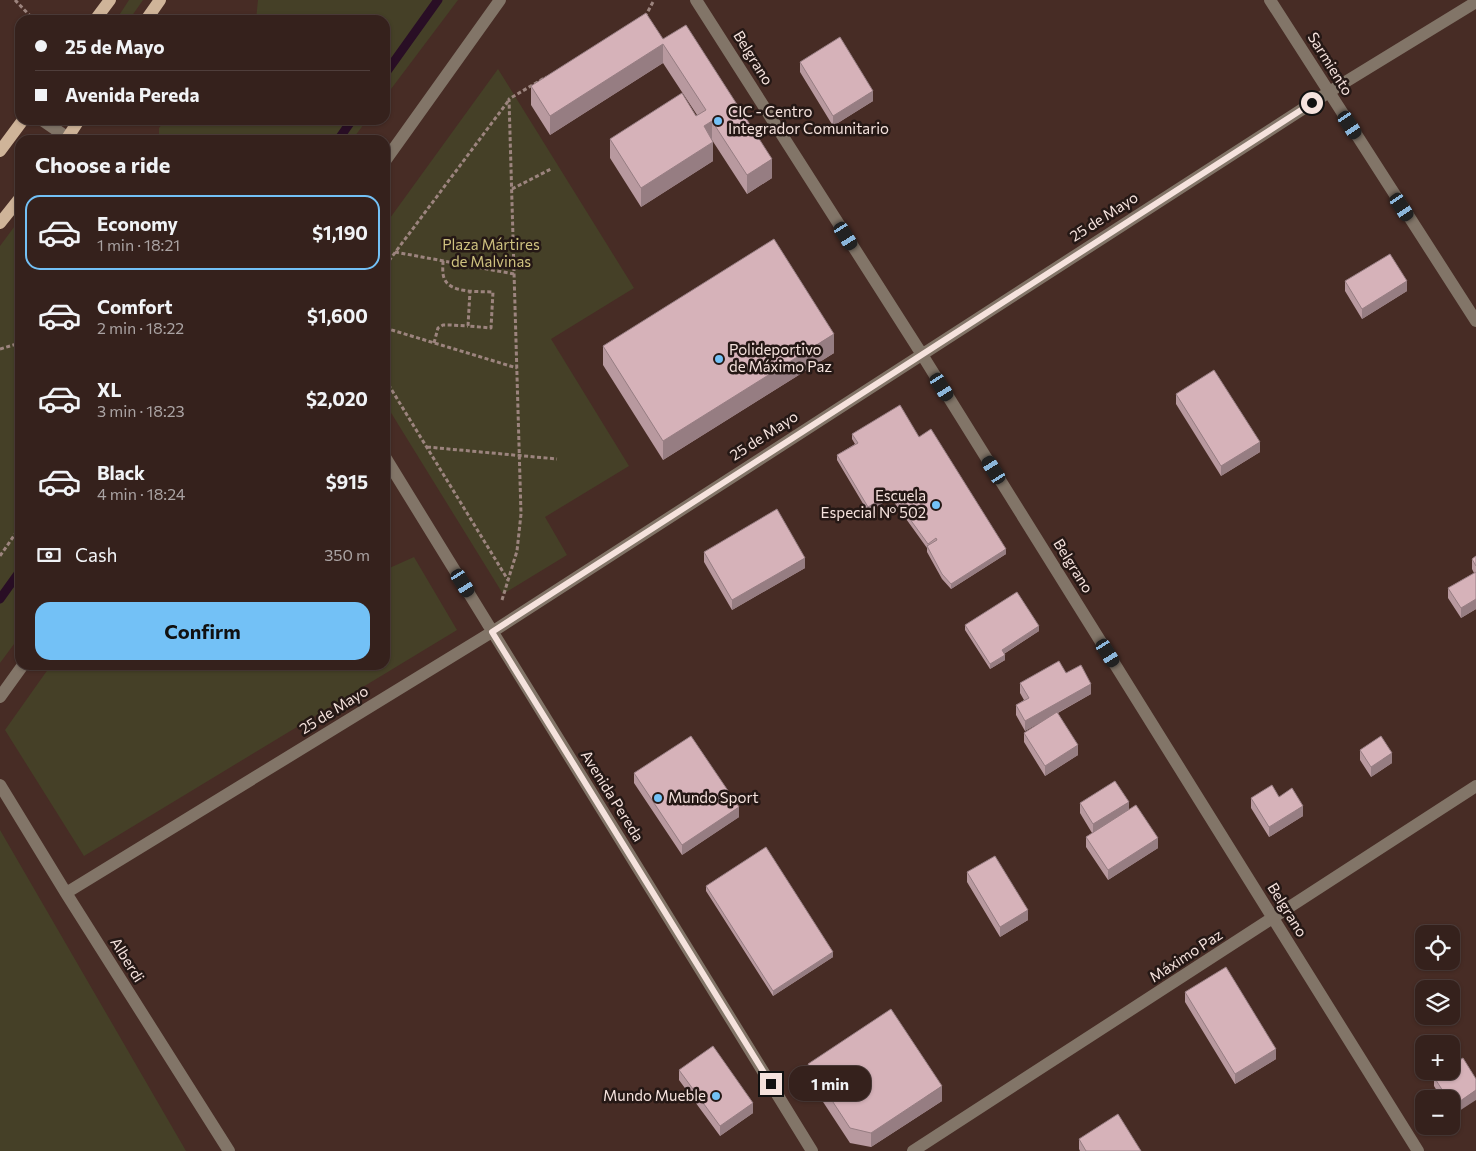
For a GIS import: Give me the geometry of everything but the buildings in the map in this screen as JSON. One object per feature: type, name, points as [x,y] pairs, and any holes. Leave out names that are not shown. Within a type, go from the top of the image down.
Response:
[{"type":"main road","points":[[100,15],[110,0]]},
{"type":"main road","points":[[150,15],[160,0]]},
{"type":"main road","points":[[0,151],[19,125]]},
{"type":"main road","points":[[0,223],[15,204]]},
{"type":"street","points":[[390,154],[500,0]]},
{"type":"street","name":"Belgrano","points":[[696,0],[921,354],[1418,1151]]},
{"type":"street","name":"Sarmiento","points":[[1270,0],[1476,321]]},
{"type":"street","name":"25 de Mayo","points":[[66,893],[492,632],[1329,92],[1476,2]]},
{"type":"street","points":[[49,125],[63,135]]},
{"type":"street","name":"Avenida Pereda","points":[[390,465],[812,1151]]},
{"type":"street","points":[[0,698],[20,670]]},
{"type":"street","name":"Alberdi","points":[[0,785],[229,1151]]},
{"type":"street","name":"Máximo Paz","points":[[913,1151],[1274,919],[1476,786]]},
{"type":"path","points":[[15,0],[29,15]]},
{"type":"path","points":[[637,21],[646,16],[654,0]]},
{"type":"path","points":[[390,259],[509,99],[552,73]]},
{"type":"path","points":[[492,632],[517,551],[520,533],[509,99]]},
{"type":"path","points":[[512,188],[551,169]]},
{"type":"path","points":[[395,252],[514,274]]},
{"type":"path","points":[[434,343],[438,328],[443,326],[490,328],[493,292],[470,291],[449,285],[444,280],[443,261]]},
{"type":"path","points":[[468,326],[470,291]]},
{"type":"path","points":[[390,330],[517,368]]},
{"type":"path","points":[[0,349],[15,344]]},
{"type":"path","points":[[390,387],[508,580]]},
{"type":"path","points":[[426,447],[557,459]]},
{"type":"path","points":[[0,556],[15,534]]},
{"type":"green space","points":[[129,0],[143,0],[132,15],[119,15]]},
{"type":"green space","points":[[258,0],[458,0],[390,90],[390,15],[256,15]]},
{"type":"green space","name":"Plaza Mártires de Malvinas","points":[[498,69],[634,288],[551,339],[629,466],[545,517],[567,555],[503,594],[390,411],[390,218]]},
{"type":"green space","points":[[161,125],[363,125],[356,135],[159,135],[159,128]]},
{"type":"green space","points":[[15,226],[15,643],[0,663],[0,246]]},
{"type":"green space","points":[[414,557],[457,630],[84,856],[5,730],[47,670],[390,670],[390,568]]},
{"type":"green space","points":[[0,830],[186,1151],[0,1151]]},
{"type":"waterway","points":[[390,67],[438,0]]},
{"type":"waterway","points":[[342,135],[348,125]]},
{"type":"waterway","points":[[0,599],[15,578]]},
{"type":"place","name":"CIC - Centro Integrador Comunitario","points":[[718,121]]},
{"type":"place","name":"Polideportivo de Máximo Paz","points":[[719,359]]},
{"type":"place","name":"Escuela Especial Nº 502","points":[[936,505]]},
{"type":"place","name":"Mundo Sport","points":[[658,798]]},
{"type":"place","name":"Mundo Mueble","points":[[716,1096]]},
{"type":"route","points":[[771,1084],[492,632],[1312,103]]}]
